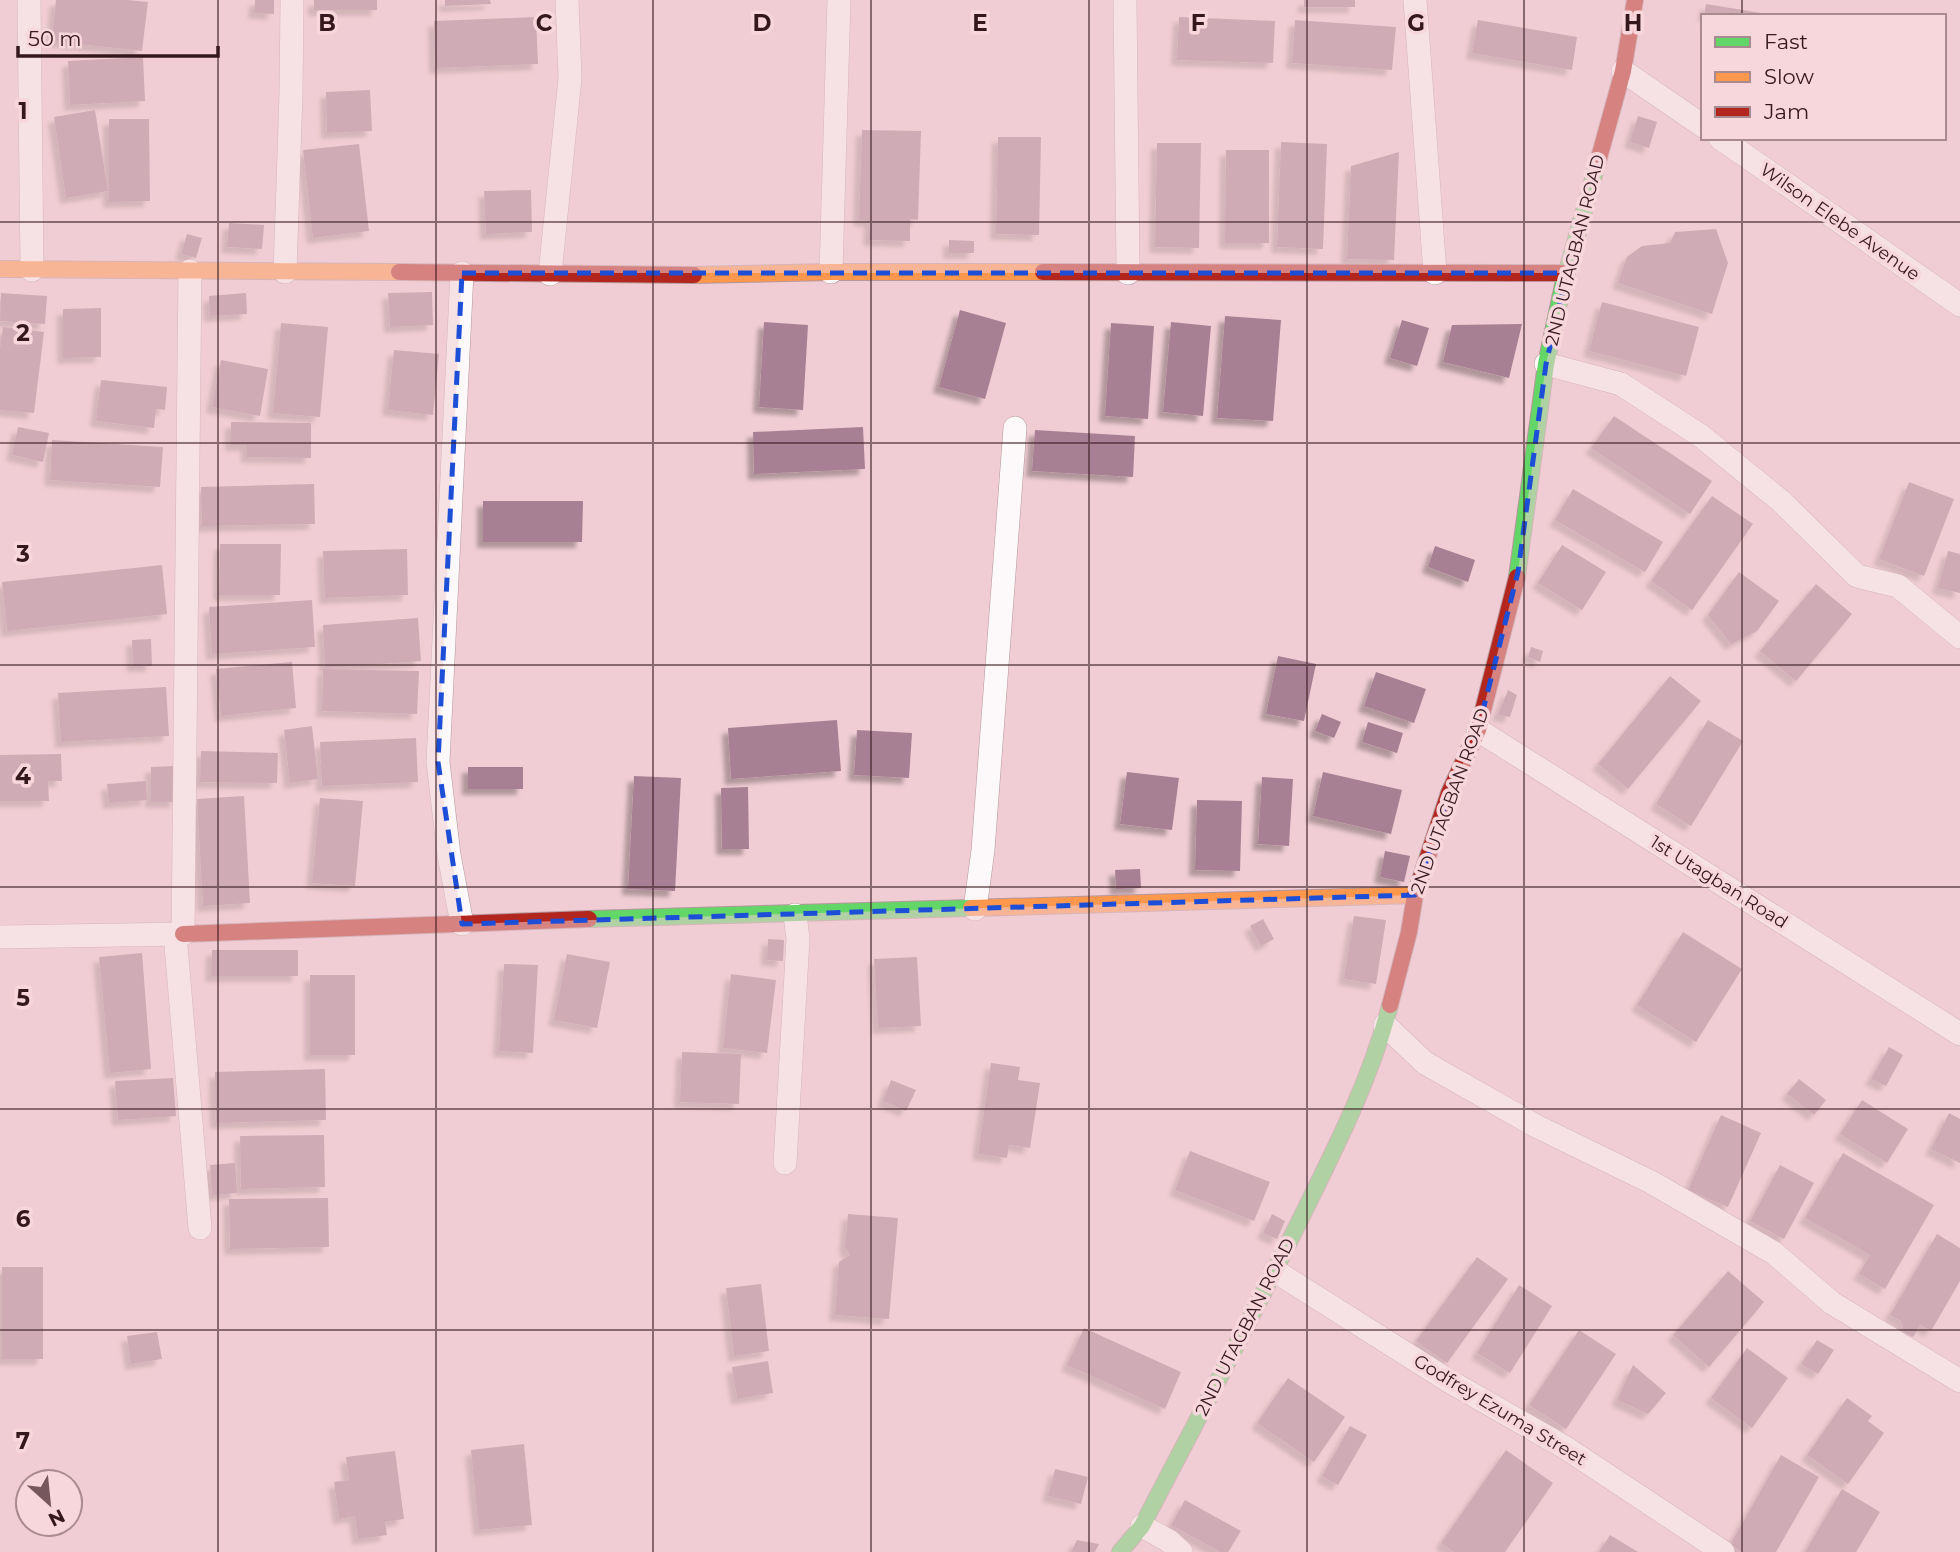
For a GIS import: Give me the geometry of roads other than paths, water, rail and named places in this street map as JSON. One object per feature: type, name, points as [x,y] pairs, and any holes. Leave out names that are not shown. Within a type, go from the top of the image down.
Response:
[{"type":"street","points":[[29,0],[32,270]]},
{"type":"street","points":[[285,272],[292,0]]},
{"type":"street","points":[[550,274],[570,78],[567,0]]},
{"type":"street","points":[[831,272],[839,0]]},
{"type":"street","points":[[1125,0],[1128,273]]},
{"type":"street","points":[[1415,0],[1435,273]]},
{"type":"street","name":"2ND UTAGBAN ROAD","points":[[1120,1552],[1142,1526],[1275,1271],[1356,1101],[1385,1025],[1409,932],[1415,895],[1449,793],[1478,730],[1518,572],[1546,364],[1567,273],[1623,71],[1635,0]]},
{"type":"street","points":[[1623,71],[1701,125]]},
{"type":"street","name":"Wilson Elebe Avenue","points":[[1723,140],[1960,305]]},
{"type":"street","points":[[0,270],[700,275],[831,272],[1567,273]]},
{"type":"street","points":[[190,271],[179,934],[200,1228]]},
{"type":"street","points":[[462,273],[438,762],[449,855],[462,924]]},
{"type":"street","points":[[1546,364],[1621,384],[1702,436],[1782,502],[1857,576],[1898,586],[1960,637]]},
{"type":"street","points":[[975,909],[983,850],[1015,428]]},
{"type":"street","name":"1st Utagban Road","points":[[1478,730],[1960,1034]]},
{"type":"street","points":[[0,937],[179,934],[1415,895]]},
{"type":"street","points":[[785,1163],[798,939],[795,915]]},
{"type":"street","points":[[1385,1025],[1425,1063],[1536,1126],[1651,1182],[1774,1253],[1832,1303],[1960,1381]]},
{"type":"street","name":"Godfrey Ezuma Street","points":[[1275,1271],[1449,1381],[1566,1448],[1723,1552]]},
{"type":"street","points":[[1142,1526],[1169,1541],[1181,1552]]}]
